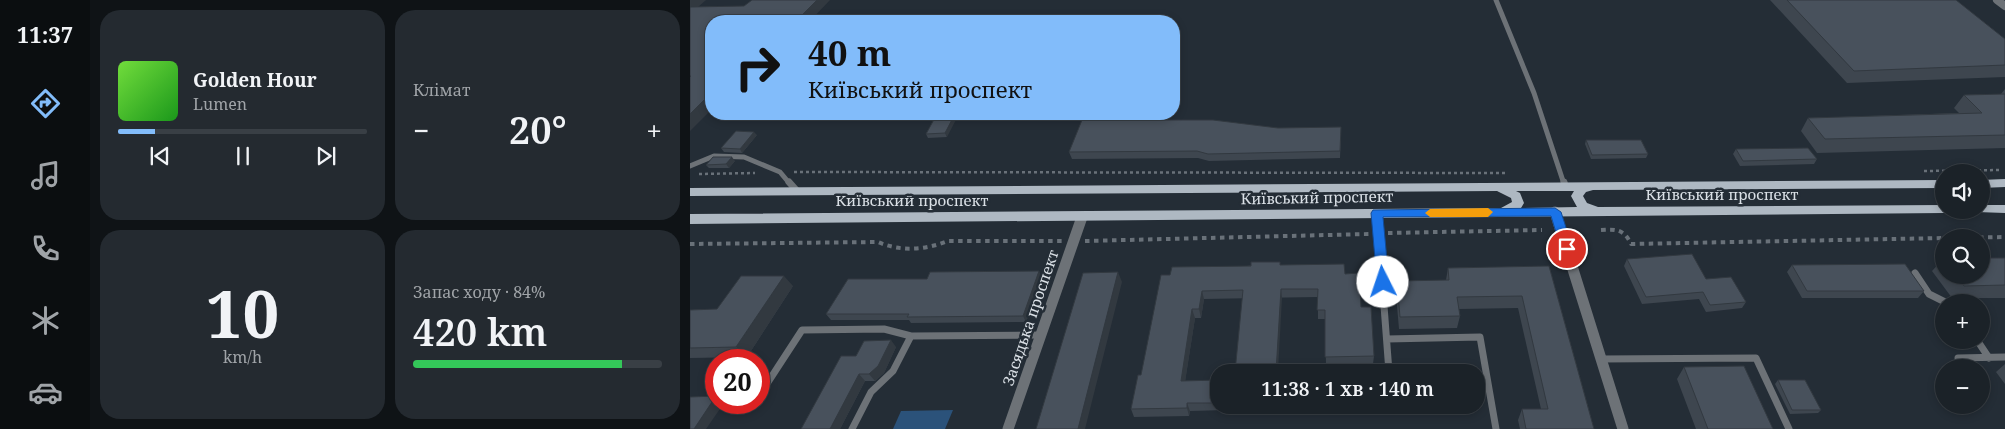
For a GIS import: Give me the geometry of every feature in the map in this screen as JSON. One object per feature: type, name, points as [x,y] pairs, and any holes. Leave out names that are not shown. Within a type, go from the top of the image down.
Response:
[{"type":"main road","name":"Київський проспект","points":[[690,192],[1935,184]]},
{"type":"main road","points":[[1990,184],[2005,184]]},
{"type":"main road","points":[[1592,186],[1582,189],[1577,196],[1580,203],[1586,208],[1602,212]]},
{"type":"main road","points":[[1498,187],[1508,190],[1516,196],[1518,203],[1513,208],[1503,212]]},
{"type":"main road","points":[[1990,209],[2005,209]]},
{"type":"main road","name":"Київський проспект","points":[[690,219],[1935,210]]},
{"type":"street","points":[[1997,0],[2005,6]]},
{"type":"street","points":[[1555,212],[1623,429]]},
{"type":"street","name":"Засядька проспект","points":[[1008,429],[1082,217]]},
{"type":"lane","points":[[1496,0],[1534,93],[1565,186]]},
{"type":"lane","points":[[690,166],[714,156],[744,157],[780,172],[797,191]]},
{"type":"lane","points":[[1377,213],[1389,364]]},
{"type":"lane","points":[[1915,273],[1929,294],[1935,297]]},
{"type":"lane","points":[[770,379],[802,330],[884,329],[911,336],[1041,335]]},
{"type":"lane","points":[[852,429],[872,392],[893,371],[911,336]]},
{"type":"lane","points":[[1387,338],[1480,337],[1496,429]]},
{"type":"lane","points":[[1982,349],[1989,358]]},
{"type":"lane","points":[[1601,359],[1756,358],[1789,429]]},
{"type":"lane","points":[[1958,358],[2005,358]]},
{"type":"path","points":[[690,174],[780,172],[1511,173]]},
{"type":"path","points":[[690,244],[878,242],[889,248],[931,248],[948,241],[1074,241],[1542,230]]},
{"type":"path","points":[[1601,230],[1621,230],[1626,233],[1630,244],[1935,238]]},
{"type":"path","points":[[1990,237],[2005,236]]},
{"type":"shaded area","points":[[953,410],[945,429],[893,429],[901,411]]},
{"type":"building","points":[[752,0],[817,0],[802,15],[705,15],[705,99],[690,114],[690,7],[744,6]]},
{"type":"building","points":[[1787,0],[1956,0],[2005,39],[2005,65],[1854,71]]},
{"type":"building","points":[[2005,94],[2005,135],[1825,139],[1808,118],[1982,113],[1964,95]]},
{"type":"building","points":[[934,120],[952,120],[945,133],[926,134]]},
{"type":"building","points":[[1082,120],[1213,120],[1278,128],[1341,127],[1340,151],[1208,154],[1197,151],[1069,152]]},
{"type":"building","points":[[736,131],[754,132],[740,149],[721,148]]},
{"type":"building","points":[[1586,140],[1641,140],[1648,154],[1592,155]]},
{"type":"building","points":[[1808,148],[1817,159],[1743,161],[1736,149]]},
{"type":"building","points":[[713,157],[732,157],[726,164],[706,165]]},
{"type":"building","points":[[1692,254],[1706,279],[1731,277],[1746,302],[1710,305],[1703,292],[1646,297],[1627,259]]},
{"type":"building","points":[[1990,258],[2005,258],[2005,285],[1964,286],[1963,284],[1990,284]]},
{"type":"building","points":[[1251,262],[1280,262],[1280,265],[1344,264],[1345,274],[1359,273],[1361,307],[1371,307],[1374,356],[1325,357],[1325,310],[1317,310],[1318,289],[1281,289],[1276,364],[1236,364],[1243,290],[1202,291],[1199,309],[1192,309],[1181,381],[1210,380],[1210,403],[1187,403],[1187,408],[1131,409],[1138,375],[1141,375],[1161,275],[1170,275],[1172,267],[1251,266]]},
{"type":"building","points":[[1905,264],[1924,291],[1807,291],[1792,265]]},
{"type":"building","points":[[1549,266],[1594,429],[1526,429],[1522,409],[1548,409],[1522,296],[1457,297],[1460,316],[1400,317],[1397,281],[1449,280],[1448,268]]},
{"type":"building","points":[[1039,271],[1023,316],[907,317],[909,314],[826,314],[848,279],[927,279],[930,272]]},
{"type":"building","points":[[1118,272],[1078,429],[1036,429],[1083,273]]},
{"type":"building","points":[[741,276],[784,276],[736,347],[690,348],[690,310],[717,309]]},
{"type":"building","points":[[891,340],[878,366],[869,374],[859,374],[830,429],[801,429],[841,356],[856,356],[864,341]]},
{"type":"building","points":[[1744,366],[1773,429],[1708,429],[1684,367]]},
{"type":"building","points":[[1778,380],[1805,380],[1821,410],[1792,410]]},
{"type":"building","points":[[705,396],[705,412],[694,429],[690,429],[690,397]]},
{"type":"slow traffic","points":[[1430,213],[1488,212]]},
{"type":"route","points":[[1383,282],[1377,213],[1555,212],[1567,249]]}]
